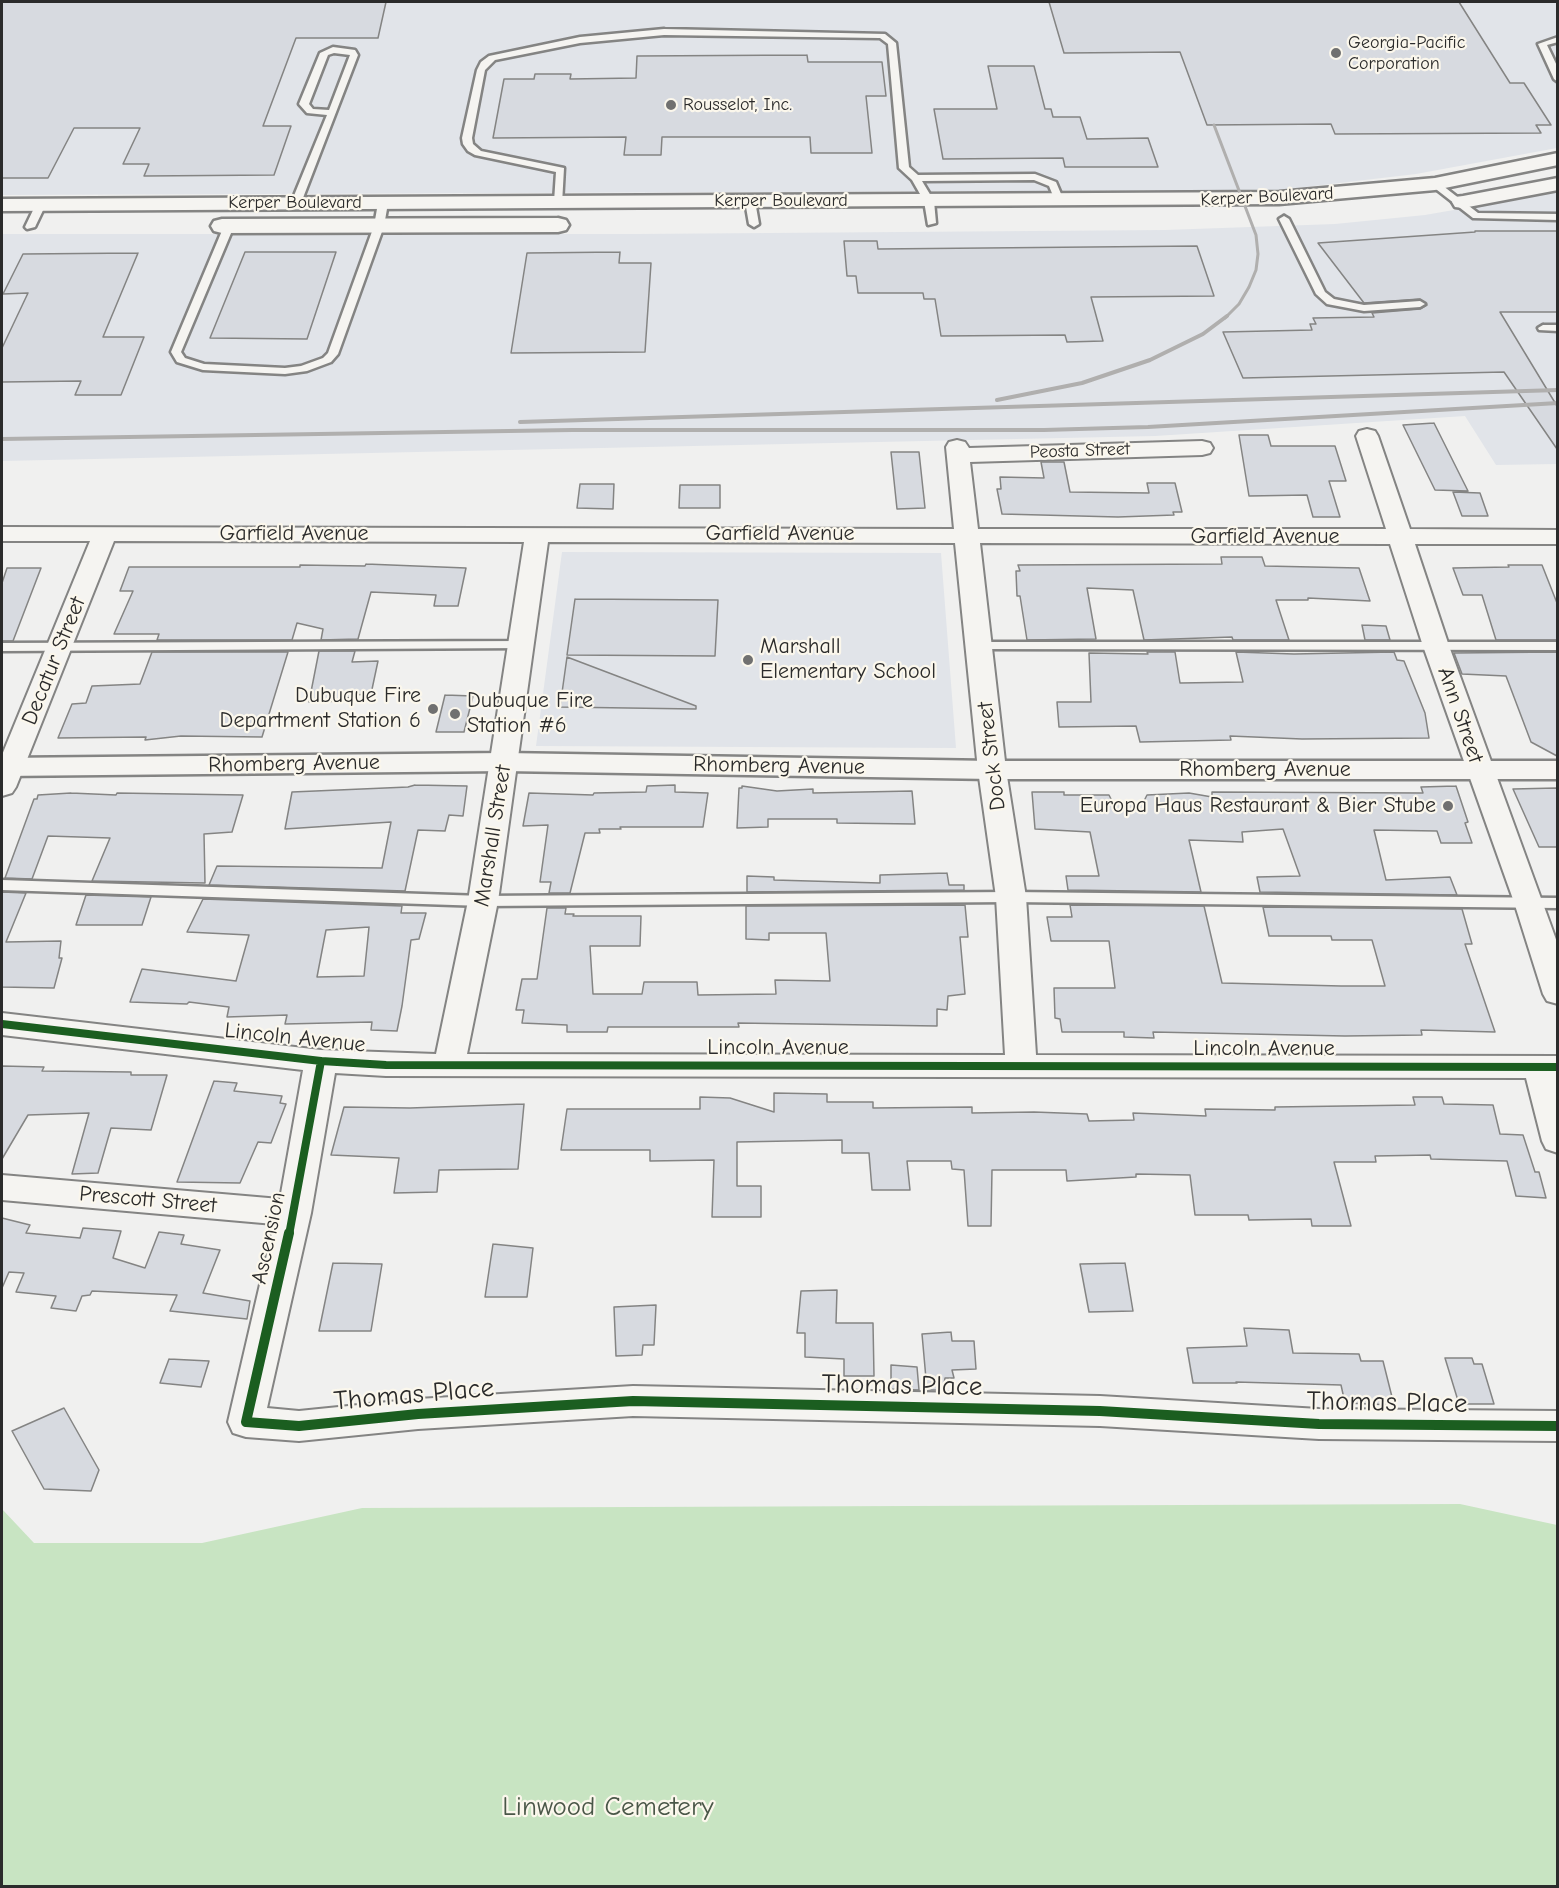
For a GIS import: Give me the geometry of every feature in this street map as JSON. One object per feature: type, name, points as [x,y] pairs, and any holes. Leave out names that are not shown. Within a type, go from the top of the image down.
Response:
[{"type":"street","name":"Kerper Boulevard","points":[[2,205],[1279,198],[1435,183],[1557,159]]},
{"type":"street","points":[[1425,207],[1557,184]]},
{"type":"street","name":"Kerper Boulevard","points":[[1262,220],[1306,218]]},
{"type":"street","points":[[908,223],[955,223]]},
{"type":"street","name":"Kerper Boulevard","points":[[730,224],[777,224]]},
{"type":"street","name":"Kerper Boulevard","points":[[205,226],[578,225]]},
{"type":"street","points":[[21,227],[54,227]]},
{"type":"street","name":"Ann Street","points":[[1367,436],[1436,646],[1528,902],[1557,994]]},
{"type":"street","name":"Peosta Street","points":[[958,451],[1202,447]]},
{"type":"street","name":"Dock Street","points":[[958,451],[969,535],[992,770],[1011,897],[1021,1066]]},
{"type":"street","name":"Garfield Avenue","points":[[2,534],[1557,537]]},
{"type":"street","name":"Decatur Street","points":[[4,774],[105,534]]},
{"type":"street","name":"Marshall Street","points":[[449,1065],[483,902],[506,762],[537,534]]},
{"type":"street","name":"Rhomberg Avenue","points":[[4,774],[506,762],[992,770],[1557,770]]},
{"type":"street","name":"Lincoln Avenue","points":[[2,1024],[321,1060],[386,1065],[1548,1067]]},
{"type":"street","name":"Ascension","points":[[246,1422],[294,1213],[321,1060]]},
{"type":"street","points":[[1548,1067],[1557,1141]]},
{"type":"street","name":"Prescott Street","points":[[2,1188],[294,1213]]},
{"type":"street","name":"Thomas Place","points":[[246,1422],[299,1426],[441,1413],[633,1401],[1100,1411],[1319,1424],[1557,1426]]},
{"type":"lane","points":[[559,202],[561,170],[494,157],[471,149],[467,138],[481,70],[484,64],[492,58],[508,53],[620,35],[664,32],[866,35],[889,39],[892,43],[904,168],[916,178],[929,201],[931,223]]},
{"type":"lane","points":[[1557,39],[1542,44],[1557,79]]},
{"type":"lane","points":[[296,203],[332,113],[354,55],[352,52],[333,50],[324,53],[304,104],[310,111],[332,113]]},
{"type":"lane","points":[[916,178],[1035,177],[1053,184],[1059,201]]},
{"type":"lane","points":[[1435,183],[1476,216],[1557,217]]},
{"type":"lane","points":[[750,201],[754,224]]},
{"type":"lane","points":[[229,226],[176,352],[181,360],[203,367],[285,371],[318,365],[333,354],[379,226],[383,203]]},
{"type":"lane","points":[[21,227],[41,204]]},
{"type":"lane","points":[[1284,219],[1321,294],[1330,302],[1364,308],[1419,304]]},
{"type":"lane","points":[[1543,328],[1557,328]]},
{"type":"lane","points":[[2,646],[522,645]]},
{"type":"lane","points":[[980,646],[1557,646]]},
{"type":"lane","points":[[2,885],[483,902],[1011,897],[1557,903]]},
{"type":"shaded area","points":[[2,2],[1557,2],[1557,148],[1416,174],[1280,190],[2,195]]},
{"type":"shaded area","points":[[1557,192],[1557,464],[1496,465],[1465,416],[1155,436],[2,461],[2,234],[637,234],[1165,230],[1335,224],[1425,215]]},
{"type":"shaded area","name":"Marshall Elementary School","points":[[562,552],[941,553],[956,748],[536,746]]},
{"type":"green space","name":"Linwood Cemetery","points":[[1460,1504],[1557,1525],[1557,1886],[2,1886],[2,1509],[34,1543],[202,1543],[362,1508]]},
{"type":"building","points":[[2,2],[386,2],[378,38],[296,38],[263,126],[291,126],[274,175],[144,176],[149,164],[123,164],[140,128],[74,128],[48,178],[2,178]]},
{"type":"building","name":"Georgia-Pacific Corporation","points":[[1049,2],[1459,2],[1510,83],[1524,83],[1551,125],[1536,125],[1541,133],[1335,134],[1331,124],[1207,125],[1180,52],[1064,53]]},
{"type":"building","name":"Rousselot, Inc.","points":[[807,55],[808,62],[882,62],[886,96],[866,96],[872,153],[811,153],[810,137],[662,137],[661,155],[624,155],[626,137],[493,138],[504,79],[534,79],[535,74],[571,74],[570,79],[636,78],[637,56]]},
{"type":"building","points":[[988,66],[1034,66],[1045,109],[1051,109],[1053,117],[1080,117],[1087,139],[1148,138],[1158,167],[1065,167],[1063,158],[943,159],[934,109],[997,109]]},
{"type":"building","points":[[1475,231],[1557,231],[1557,312],[1500,312],[1557,406],[1557,449],[1504,372],[1243,378],[1223,332],[1312,330],[1310,324],[1316,324],[1313,318],[1374,317],[1372,313],[1420,309],[1427,305],[1420,299],[1364,303],[1318,243]]},
{"type":"building","points":[[844,241],[877,241],[878,249],[1197,246],[1214,296],[1091,297],[1103,341],[1067,342],[1065,335],[941,336],[935,299],[924,299],[923,293],[858,293],[856,276],[847,276]]},
{"type":"building","points":[[245,252],[336,252],[307,339],[210,338]]},
{"type":"building","points":[[620,252],[619,263],[651,263],[645,352],[511,353],[527,253]]},
{"type":"building","points":[[138,253],[103,337],[144,337],[121,395],[75,395],[81,381],[2,382],[2,348],[28,293],[3,294],[23,254]]},
{"type":"building","points":[[1434,423],[1468,491],[1435,490],[1403,425]]},
{"type":"building","points":[[1239,435],[1268,435],[1271,446],[1335,446],[1346,481],[1329,481],[1340,517],[1313,517],[1307,495],[1249,496]]},
{"type":"building","points":[[891,452],[919,452],[925,508],[897,509]]},
{"type":"building","points":[[1041,462],[1064,462],[1070,492],[1149,493],[1147,483],[1175,483],[1182,512],[1173,512],[1174,515],[1118,517],[1002,514],[997,489],[1001,489],[1000,477],[1044,478]]},
{"type":"building","points":[[580,484],[614,484],[613,509],[577,508]]},
{"type":"building","points":[[680,485],[720,485],[720,508],[679,508]]},
{"type":"building","points":[[1453,492],[1480,493],[1488,516],[1462,516]]},
{"type":"building","points":[[1221,557],[1262,557],[1265,566],[1359,568],[1370,601],[1308,598],[1308,600],[1276,600],[1289,640],[1233,640],[1232,637],[1144,640],[1133,590],[1087,588],[1096,639],[1027,640],[1020,596],[1017,596],[1016,571],[1020,571],[1018,565],[1222,564]]},
{"type":"building","points":[[366,564],[466,568],[458,606],[434,606],[436,595],[371,592],[358,639],[321,640],[323,629],[297,623],[292,640],[157,640],[159,634],[114,634],[133,591],[120,591],[129,567],[300,567],[300,565],[365,566]]},
{"type":"building","points":[[1508,565],[1542,565],[1557,603],[1557,640],[1496,640],[1482,595],[1463,595],[1453,568],[1509,567]]},
{"type":"building","points":[[7,568],[41,568],[13,641],[2,641],[2,583]]},
{"type":"building","points":[[575,599],[718,600],[715,656],[567,655]]},
{"type":"building","points":[[1362,625],[1386,626],[1390,640],[1365,640]]},
{"type":"building","points":[[319,651],[355,651],[352,662],[378,661],[371,694],[354,695],[354,697],[346,698],[345,701],[309,702]]},
{"type":"building","points":[[152,652],[288,652],[262,737],[181,736],[145,740],[146,737],[58,738],[72,704],[86,703],[92,686],[140,684]]},
{"type":"building","points":[[1147,652],[1175,652],[1180,683],[1243,682],[1236,652],[1294,654],[1394,652],[1397,660],[1404,661],[1425,713],[1429,738],[1302,739],[1230,736],[1231,740],[1140,742],[1136,726],[1059,727],[1057,702],[1091,702],[1089,653],[1148,654]]},
{"type":"building","points":[[1557,652],[1557,756],[1531,742],[1506,676],[1462,674],[1454,653]]},
{"type":"building","points":[[567,657],[696,706],[696,709],[560,707]]},
{"type":"building","name":"Dubuque Fire Station #6","points":[[445,695],[473,696],[464,732],[436,732]]},
{"type":"building","points":[[415,785],[467,786],[463,816],[449,815],[445,831],[418,830],[405,891],[209,885],[217,866],[382,868],[391,822],[285,829],[292,792]]},
{"type":"building","points":[[675,785],[675,792],[708,793],[703,827],[620,827],[621,829],[599,829],[600,833],[585,833],[570,893],[549,893],[551,882],[540,882],[548,825],[523,826],[529,793],[593,795],[594,793],[646,792],[647,786]]},
{"type":"building","points":[[742,786],[777,791],[813,789],[813,793],[912,791],[915,824],[837,823],[837,819],[768,819],[768,827],[737,828],[739,788]]},
{"type":"building","points":[[1456,786],[1468,822],[1465,823],[1472,843],[1441,843],[1437,831],[1374,830],[1386,880],[1450,877],[1457,895],[1260,892],[1257,877],[1300,876],[1283,829],[1242,832],[1243,842],[1189,840],[1201,892],[1068,890],[1066,876],[1099,876],[1090,832],[1035,829],[1032,792],[1109,795],[1113,803],[1143,803],[1147,795],[1189,793],[1212,797],[1212,792],[1423,793],[1421,787]]},
{"type":"building","points":[[1557,788],[1557,847],[1539,847],[1513,789]]},
{"type":"building","points":[[71,793],[243,795],[232,832],[204,834],[205,883],[92,881],[110,838],[48,836],[32,879],[5,878],[34,799],[37,799],[38,795]]},
{"type":"building","points":[[947,873],[949,885],[964,885],[964,890],[747,892],[747,876],[774,877],[774,880],[880,883],[880,875]]},
{"type":"building","points":[[2,892],[26,893],[6,942],[61,941],[59,958],[62,958],[54,988],[2,987]]},
{"type":"building","points":[[86,895],[151,897],[142,925],[76,925]]},
{"type":"building","points":[[203,899],[402,906],[401,913],[426,913],[419,939],[411,940],[397,1031],[371,1030],[372,1022],[285,1024],[287,1015],[227,1017],[229,1007],[189,1002],[187,1004],[130,1002],[142,969],[236,981],[249,935],[187,932]],"holes":[[[369,927],[364,976],[317,977],[326,930]]]},
{"type":"building","points":[[965,905],[968,937],[960,937],[965,994],[948,996],[947,1010],[937,1009],[937,1026],[738,1023],[739,1027],[608,1027],[607,1032],[567,1032],[567,1025],[522,1023],[524,1010],[516,1010],[522,979],[537,979],[547,908],[566,908],[565,914],[574,914],[573,916],[641,916],[640,946],[590,946],[593,994],[642,994],[644,982],[697,982],[698,995],[776,994],[775,980],[830,981],[826,933],[769,933],[769,940],[746,939],[746,906]]},
{"type":"building","points":[[1070,905],[1204,906],[1222,983],[1341,986],[1385,986],[1372,940],[1332,940],[1331,936],[1269,936],[1263,907],[1462,909],[1472,944],[1465,944],[1495,1032],[1421,1030],[1422,1035],[1345,1036],[1153,1032],[1154,1038],[1124,1037],[1124,1032],[1062,1032],[1060,1019],[1055,1018],[1054,988],[1115,988],[1109,941],[1051,941],[1047,917],[1072,917]]},
{"type":"building","points":[[2,1066],[44,1067],[42,1071],[131,1072],[131,1075],[167,1075],[151,1130],[111,1128],[98,1173],[72,1174],[89,1113],[28,1115],[2,1159]]},
{"type":"building","points":[[214,1081],[237,1083],[234,1091],[282,1096],[280,1103],[286,1104],[271,1143],[258,1142],[240,1183],[177,1182]]},
{"type":"building","points":[[774,1093],[827,1094],[827,1102],[873,1102],[873,1108],[972,1107],[972,1113],[1087,1114],[1089,1121],[1134,1120],[1133,1113],[1206,1116],[1205,1109],[1275,1110],[1275,1107],[1415,1105],[1413,1097],[1442,1097],[1444,1104],[1493,1105],[1500,1134],[1523,1135],[1535,1172],[1539,1172],[1546,1198],[1516,1196],[1507,1161],[1431,1159],[1430,1155],[1375,1156],[1376,1162],[1334,1162],[1351,1226],[1312,1226],[1311,1219],[1249,1220],[1248,1215],[1195,1215],[1190,1175],[1136,1174],[1136,1177],[1067,1181],[1066,1170],[992,1170],[991,1226],[968,1226],[964,1170],[952,1169],[951,1161],[907,1161],[910,1190],[872,1190],[869,1153],[842,1153],[842,1140],[737,1142],[737,1186],[761,1186],[761,1217],[712,1217],[714,1160],[650,1161],[650,1150],[561,1150],[567,1109],[700,1109],[700,1097],[730,1098],[774,1112]]},
{"type":"building","points":[[524,1104],[518,1169],[439,1170],[437,1192],[394,1193],[399,1158],[331,1155],[344,1107],[410,1108]]},
{"type":"building","points":[[2,1218],[30,1225],[26,1233],[80,1238],[83,1228],[121,1231],[113,1258],[145,1268],[159,1232],[184,1235],[181,1244],[220,1250],[203,1293],[250,1301],[247,1319],[170,1311],[177,1295],[92,1291],[90,1295],[82,1296],[76,1311],[51,1308],[56,1296],[16,1292],[24,1273],[9,1272],[2,1288]]},
{"type":"building","points":[[493,1244],[533,1248],[527,1297],[485,1297]]},
{"type":"building","points":[[333,1263],[382,1264],[371,1331],[319,1331]]},
{"type":"building","points":[[1125,1263],[1133,1311],[1089,1312],[1080,1264]]},
{"type":"building","points":[[837,1290],[836,1323],[873,1323],[874,1376],[844,1376],[844,1359],[805,1357],[805,1333],[797,1333],[801,1291]]},
{"type":"building","points":[[656,1305],[654,1345],[643,1345],[642,1355],[616,1356],[614,1307]]},
{"type":"building","points":[[1244,1328],[1289,1330],[1293,1353],[1359,1354],[1361,1361],[1383,1361],[1394,1405],[1345,1403],[1341,1385],[1193,1383],[1187,1348],[1247,1346]]},
{"type":"building","points":[[951,1332],[952,1341],[974,1341],[976,1369],[952,1370],[954,1378],[945,1378],[943,1390],[927,1390],[922,1334]]},
{"type":"building","points":[[1445,1358],[1472,1358],[1474,1364],[1482,1364],[1494,1404],[1459,1404]]},
{"type":"building","points":[[169,1359],[209,1361],[201,1387],[160,1383]]},
{"type":"building","points":[[891,1365],[917,1367],[919,1390],[891,1389]]},
{"type":"building","points":[[64,1408],[99,1470],[91,1491],[44,1489],[12,1431]]},
{"type":"railway","points":[[1214,125],[1256,235],[1258,254],[1256,270],[1249,287],[1239,304],[1227,316]]},
{"type":"railway","points":[[997,400],[1082,383],[1150,360],[1203,334],[1227,316]]},
{"type":"railway","points":[[520,422],[1558,390]]},
{"type":"railway","points":[[2,439],[572,430],[1044,430],[1148,427],[1558,403]]},
{"type":"cycle path","points":[[2,1024],[321,1061],[386,1065],[1558,1067]]},
{"type":"cycle path","points":[[321,1061],[294,1213],[246,1422],[299,1426],[418,1414],[633,1401],[1100,1411],[1319,1424],[1558,1426]]},
{"type":"place","name":"Georgia-Pacific Corporation","points":[[1336,53]]},
{"type":"place","name":"Rousselot, Inc.","points":[[671,105]]},
{"type":"place","name":"Marshall Elementary School","points":[[748,660]]},
{"type":"place","name":"Dubuque Fire Department Station 6","points":[[433,709]]},
{"type":"place","name":"Dubuque Fire Station #6","points":[[455,714]]},
{"type":"place","name":"Europa Haus Restaurant & Bier Stube","points":[[1448,806]]}]
